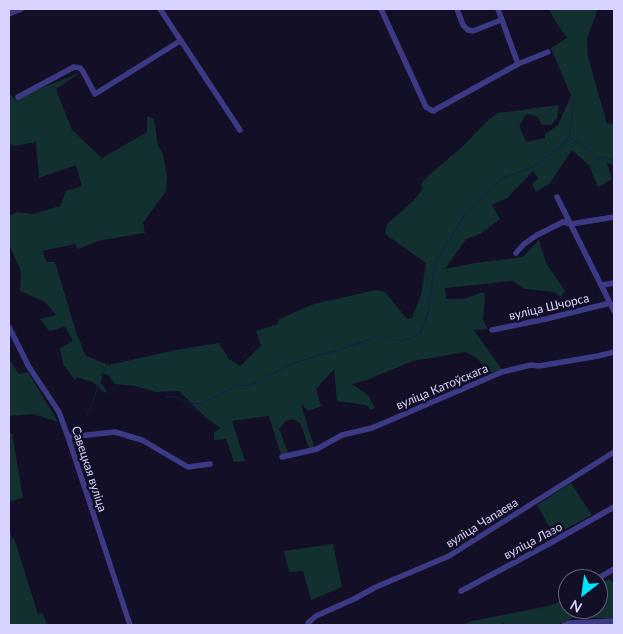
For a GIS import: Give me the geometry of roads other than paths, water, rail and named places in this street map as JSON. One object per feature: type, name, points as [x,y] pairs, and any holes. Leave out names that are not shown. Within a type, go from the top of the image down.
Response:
[{"type":"street","points":[[9,14],[22,9]]},
{"type":"street","points":[[160,9],[180,42],[240,130]]},
{"type":"street","points":[[381,9],[426,107],[433,111],[518,64],[548,52]]},
{"type":"street","points":[[457,9],[463,25],[473,31],[502,20]]},
{"type":"street","points":[[498,9],[518,64]]},
{"type":"street","points":[[18,97],[74,67],[82,70],[95,94],[180,42]]},
{"type":"street","name":"вуліца Шчорса","points":[[558,198],[602,285],[614,282]]},
{"type":"street","points":[[516,253],[531,240],[563,222],[571,224],[614,217]]},
{"type":"street","points":[[602,285],[614,312]]},
{"type":"street","name":"вуліца Шчорса","points":[[492,330],[610,303]]},
{"type":"street","name":"Савецкая вуліца","points":[[9,327],[29,367],[59,412],[130,625]]},
{"type":"street","name":"вуліца Катоўскага","points":[[282,457],[318,450],[342,435],[372,428],[502,372],[531,365],[539,366],[614,352]]},
{"type":"street","points":[[68,437],[115,432],[142,440],[188,467],[210,464]]},
{"type":"street","name":"вуліца Чапаева","points":[[308,625],[316,616],[376,587],[449,556],[614,452]]},
{"type":"street","name":"вуліца Лазо","points":[[461,591],[614,507]]},
{"type":"street","points":[[564,625],[570,623],[614,621]]},
{"type":"waterway","points":[[571,139],[570,129],[575,93]]},
{"type":"waterway","points":[[166,397],[176,397],[187,403],[201,404],[234,387],[249,385],[272,375],[290,364],[375,337],[403,341],[420,334],[428,314],[436,261],[466,213],[503,178],[533,167],[562,146],[565,141],[572,139],[585,147],[596,158],[606,158],[614,161]]},
{"type":"waterway","points":[[87,416],[108,362]]},
{"type":"waterway","points":[[191,406],[196,410],[201,405]]}]
